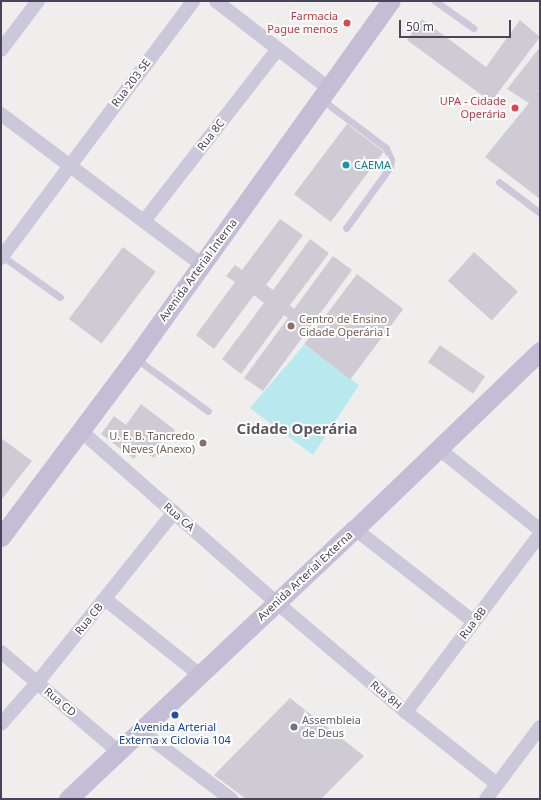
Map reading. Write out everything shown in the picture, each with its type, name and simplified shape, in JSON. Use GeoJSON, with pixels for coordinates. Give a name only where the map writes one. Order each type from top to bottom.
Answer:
{"type":"FeatureCollection","features":[{"type":"Feature","properties":{"kind":"main road","name":"Avenida Arterial Interna"},"geometry":{"type":"LineString","coordinates":[[1,537],[82,431],[391,1]]}},
{"type":"Feature","properties":{"kind":"main road","name":"Avenida Arterial Externa"},"geometry":{"type":"LineString","coordinates":[[68,799],[356,529],[540,351]]}},
{"type":"Feature","properties":{"kind":"street"},"geometry":{"type":"LineString","coordinates":[[1,50],[38,1]]}},
{"type":"Feature","properties":{"kind":"street","name":"Rua 203 SE"},"geometry":{"type":"LineString","coordinates":[[2,257],[193,1]]}},
{"type":"Feature","properties":{"kind":"street"},"geometry":{"type":"LineString","coordinates":[[216,1],[278,49],[325,93]]}},
{"type":"Feature","properties":{"kind":"street","name":"Rua 8C"},"geometry":{"type":"LineString","coordinates":[[144,221],[278,49]]}},
{"type":"Feature","properties":{"kind":"street"},"geometry":{"type":"LineString","coordinates":[[1,114],[202,265]]}},
{"type":"Feature","properties":{"kind":"street","name":"Rua CA"},"geometry":{"type":"LineString","coordinates":[[82,431],[277,603]]}},
{"type":"Feature","properties":{"kind":"street"},"geometry":{"type":"LineString","coordinates":[[438,450],[540,530]]}},
{"type":"Feature","properties":{"kind":"street","name":"Rua CB"},"geometry":{"type":"LineString","coordinates":[[1,724],[37,683],[174,512]]}},
{"type":"Feature","properties":{"kind":"street"},"geometry":{"type":"LineString","coordinates":[[356,529],[474,622]]}},
{"type":"Feature","properties":{"kind":"street","name":"Rua 8B"},"geometry":{"type":"LineString","coordinates":[[406,712],[540,534]]}},
{"type":"Feature","properties":{"kind":"street"},"geometry":{"type":"LineString","coordinates":[[105,599],[200,675]]}},
{"type":"Feature","properties":{"kind":"street","name":"Rua 8H"},"geometry":{"type":"LineString","coordinates":[[277,603],[406,712],[497,784]]}},
{"type":"Feature","properties":{"kind":"street","name":"Rua CD"},"geometry":{"type":"LineString","coordinates":[[1,652],[119,752]]}},
{"type":"Feature","properties":{"kind":"street"},"geometry":{"type":"LineString","coordinates":[[486,799],[540,727]]}},
{"type":"Feature","properties":{"kind":"street"},"geometry":{"type":"LineString","coordinates":[[141,731],[231,799]]}},
{"type":"Feature","properties":{"kind":"lane"},"geometry":{"type":"LineString","coordinates":[[436,1],[473,28]]}},
{"type":"Feature","properties":{"kind":"lane"},"geometry":{"type":"LineString","coordinates":[[325,93],[386,148],[391,160],[390,167],[346,228]]}},
{"type":"Feature","properties":{"kind":"lane"},"geometry":{"type":"LineString","coordinates":[[499,182],[540,213]]}},
{"type":"Feature","properties":{"kind":"lane"},"geometry":{"type":"LineString","coordinates":[[2,257],[60,297]]}},
{"type":"Feature","properties":{"kind":"lane"},"geometry":{"type":"LineString","coordinates":[[135,358],[208,411]]}},
{"type":"Feature","properties":{"kind":"shaded area"},"geometry":{"type":"Polygon","coordinates":[[[304,345],[359,385],[313,455],[250,408],[304,345]]]}},
{"type":"Feature","properties":{"kind":"building"},"geometry":{"type":"Polygon","coordinates":[[[422,19],[486,67],[520,20],[540,37],[491,102],[407,40],[422,19]]]}},
{"type":"Feature","properties":{"kind":"building"},"geometry":{"type":"Polygon","coordinates":[[[540,47],[540,88],[536,93],[540,89],[540,199],[485,157],[529,103],[507,89],[540,47]]]}},
{"type":"Feature","properties":{"kind":"building","name":"CAEMA"},"geometry":{"type":"Polygon","coordinates":[[[347,124],[384,152],[331,222],[294,194],[347,124]]]}},
{"type":"Feature","properties":{"kind":"building"},"geometry":{"type":"Polygon","coordinates":[[[280,219],[303,235],[266,285],[273,290],[310,239],[329,253],[290,305],[294,309],[333,256],[352,270],[263,391],[244,378],[288,318],[284,315],[241,374],[222,359],[264,303],[254,295],[214,349],[196,335],[235,282],[226,276],[235,265],[242,270],[280,219]]]}},
{"type":"Feature","properties":{"kind":"building"},"geometry":{"type":"Polygon","coordinates":[[[123,247],[156,272],[102,344],[69,319],[123,247]]]}},
{"type":"Feature","properties":{"kind":"building"},"geometry":{"type":"Polygon","coordinates":[[[474,252],[518,291],[492,320],[448,281],[474,252]]]}},
{"type":"Feature","properties":{"kind":"building"},"geometry":{"type":"Polygon","coordinates":[[[357,274],[403,309],[350,379],[304,344],[357,274]]]}},
{"type":"Feature","properties":{"kind":"building"},"geometry":{"type":"Polygon","coordinates":[[[440,345],[485,377],[473,394],[428,362],[440,345]]]}},
{"type":"Feature","properties":{"kind":"building"},"geometry":{"type":"Polygon","coordinates":[[[141,404],[175,430],[154,458],[141,449],[134,459],[101,434],[114,416],[126,425],[141,404]]]}},
{"type":"Feature","properties":{"kind":"building"},"geometry":{"type":"Polygon","coordinates":[[[1,438],[32,461],[2,499],[1,499],[1,438]]]}},
{"type":"Feature","properties":{"kind":"building","name":"Assembleia de Deus"},"geometry":{"type":"Polygon","coordinates":[[[290,698],[364,756],[321,799],[246,799],[214,775],[290,698]]]}},
{"type":"Feature","properties":{"kind":"place","name":"Farmacia Pague menos"},"geometry":{"type":"Point","coordinates":[347,23]}},
{"type":"Feature","properties":{"kind":"place","name":"UPA - Cidade Operária"},"geometry":{"type":"Point","coordinates":[515,108]}},
{"type":"Feature","properties":{"kind":"place","name":"CAEMA"},"geometry":{"type":"Point","coordinates":[346,165]}},
{"type":"Feature","properties":{"kind":"place","name":"Centro de Ensino Cidade Operária I"},"geometry":{"type":"Point","coordinates":[291,326]}},
{"type":"Feature","properties":{"kind":"place","name":"U. E. B. Tancredo Neves (Anexo)"},"geometry":{"type":"Point","coordinates":[203,443]}},
{"type":"Feature","properties":{"kind":"place","name":"Avenida Arterial Externa x Ciclovia 104"},"geometry":{"type":"Point","coordinates":[175,715]}},
{"type":"Feature","properties":{"kind":"place","name":"Assembleia de Deus"},"geometry":{"type":"Point","coordinates":[294,727]}},
{"type":"Feature","properties":{"kind":"district","name":"Cidade Operária"},"geometry":{"type":"Point","coordinates":[297,429]}}]}
